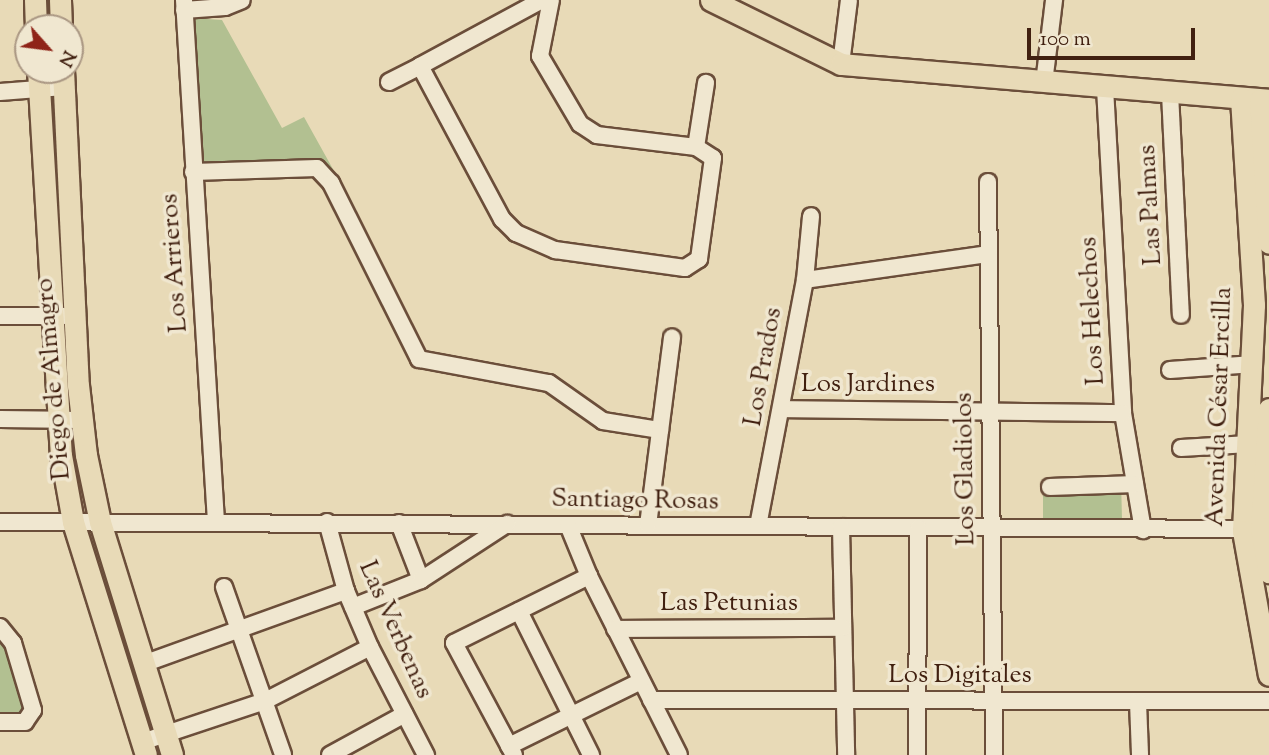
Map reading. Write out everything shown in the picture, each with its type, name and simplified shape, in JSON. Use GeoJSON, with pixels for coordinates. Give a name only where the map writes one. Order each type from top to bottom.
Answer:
{"type":"FeatureCollection","features":[{"type":"Feature","properties":{"kind":"main road"},"geometry":{"type":"LineString","coordinates":[[711,0],[841,64],[1257,99]]}},
{"type":"Feature","properties":{"kind":"main road","name":"Diego de Almagro"},"geometry":{"type":"LineString","coordinates":[[38,84],[57,420],[73,522],[144,748]]}},
{"type":"Feature","properties":{"kind":"main road","name":"Diego de Almagro"},"geometry":{"type":"LineString","coordinates":[[64,84],[81,420],[100,522],[169,745]]}},
{"type":"Feature","properties":{"kind":"main road","name":"Avenida César Ercilla"},"geometry":{"type":"LineString","coordinates":[[1257,99],[1262,324],[1254,364],[1262,432],[1258,528],[1269,675]]}},
{"type":"Feature","properties":{"kind":"main road","name":"Avenida César Ercilla"},"geometry":{"type":"LineString","coordinates":[[1258,212],[1269,243]]}},
{"type":"Feature","properties":{"kind":"main road","name":"Avenida César Ercilla"},"geometry":{"type":"LineString","coordinates":[[1258,528],[1269,572]]}},
{"type":"Feature","properties":{"kind":"street"},"geometry":{"type":"LineString","coordinates":[[184,5],[225,8],[242,0]]}},
{"type":"Feature","properties":{"kind":"street"},"geometry":{"type":"LineString","coordinates":[[389,82],[542,0]]}},
{"type":"Feature","properties":{"kind":"street"},"geometry":{"type":"LineString","coordinates":[[419,66],[502,219],[516,233],[544,248],[685,268],[699,260],[713,158],[696,147],[597,135],[580,124],[540,56],[551,0]]}},
{"type":"Feature","properties":{"kind":"street"},"geometry":{"type":"LineString","coordinates":[[841,64],[849,0]]}},
{"type":"Feature","properties":{"kind":"street"},"geometry":{"type":"LineString","coordinates":[[1044,83],[1054,0]]}},
{"type":"Feature","properties":{"kind":"street","name":"Los Arrieros"},"geometry":{"type":"LineString","coordinates":[[184,5],[216,522]]}},
{"type":"Feature","properties":{"kind":"street"},"geometry":{"type":"LineString","coordinates":[[696,147],[706,83]]}},
{"type":"Feature","properties":{"kind":"street"},"geometry":{"type":"LineString","coordinates":[[0,92],[23,84]]}},
{"type":"Feature","properties":{"kind":"street","name":"Los Helechos"},"geometry":{"type":"LineString","coordinates":[[1105,88],[1123,413],[1143,530]]}},
{"type":"Feature","properties":{"kind":"street","name":"Las Palmas"},"geometry":{"type":"LineString","coordinates":[[1170,93],[1181,315]]}},
{"type":"Feature","properties":{"kind":"street"},"geometry":{"type":"LineString","coordinates":[[193,172],[317,168],[329,179],[419,359],[549,383],[603,421],[660,430]]}},
{"type":"Feature","properties":{"kind":"street","name":"Los Gladiolos"},"geometry":{"type":"LineString","coordinates":[[988,182],[994,755]]}},
{"type":"Feature","properties":{"kind":"street","name":"Los Prados"},"geometry":{"type":"LineString","coordinates":[[758,526],[805,280],[811,216]]}},
{"type":"Feature","properties":{"kind":"street"},"geometry":{"type":"LineString","coordinates":[[805,280],[988,254]]}},
{"type":"Feature","properties":{"kind":"street"},"geometry":{"type":"LineString","coordinates":[[0,316],[75,316]]}},
{"type":"Feature","properties":{"kind":"street"},"geometry":{"type":"LineString","coordinates":[[648,525],[672,338]]}},
{"type":"Feature","properties":{"kind":"street"},"geometry":{"type":"LineString","coordinates":[[1170,370],[1254,364]]}},
{"type":"Feature","properties":{"kind":"street","name":"Los Jardines"},"geometry":{"type":"LineString","coordinates":[[782,409],[1123,413]]}},
{"type":"Feature","properties":{"kind":"street"},"geometry":{"type":"LineString","coordinates":[[0,419],[81,420]]}},
{"type":"Feature","properties":{"kind":"street"},"geometry":{"type":"LineString","coordinates":[[1181,447],[1262,432]]}},
{"type":"Feature","properties":{"kind":"street"},"geometry":{"type":"LineString","coordinates":[[1050,487],[1135,484]]}},
{"type":"Feature","properties":{"kind":"street","name":"Santiago Rosas"},"geometry":{"type":"LineString","coordinates":[[0,522],[327,522],[1143,530],[1258,528]]}},
{"type":"Feature","properties":{"kind":"street","name":"Las Verbenas"},"geometry":{"type":"LineString","coordinates":[[327,522],[353,607],[370,647],[426,755]]}},
{"type":"Feature","properties":{"kind":"street"},"geometry":{"type":"LineString","coordinates":[[399,523],[421,580]]}},
{"type":"Feature","properties":{"kind":"street"},"geometry":{"type":"LineString","coordinates":[[353,607],[421,580],[507,524]]}},
{"type":"Feature","properties":{"kind":"street"},"geometry":{"type":"LineString","coordinates":[[568,524],[589,576],[679,755]]}},
{"type":"Feature","properties":{"kind":"street"},"geometry":{"type":"LineString","coordinates":[[841,527],[846,755]]}},
{"type":"Feature","properties":{"kind":"street"},"geometry":{"type":"LineString","coordinates":[[917,755],[918,528]]}},
{"type":"Feature","properties":{"kind":"street"},"geometry":{"type":"LineString","coordinates":[[589,576],[454,643],[511,750],[571,715],[641,681]]}},
{"type":"Feature","properties":{"kind":"street"},"geometry":{"type":"LineString","coordinates":[[224,587],[283,755]]}},
{"type":"Feature","properties":{"kind":"street"},"geometry":{"type":"LineString","coordinates":[[143,664],[239,626],[346,590]]}},
{"type":"Feature","properties":{"kind":"street"},"geometry":{"type":"LineString","coordinates":[[519,611],[591,755]]}},
{"type":"Feature","properties":{"kind":"street"},"geometry":{"type":"LineString","coordinates":[[0,627],[13,643],[32,705],[31,718],[0,722]]}},
{"type":"Feature","properties":{"kind":"street","name":"Las Petunias"},"geometry":{"type":"LineString","coordinates":[[615,629],[843,628]]}},
{"type":"Feature","properties":{"kind":"street"},"geometry":{"type":"LineString","coordinates":[[144,748],[169,745],[265,701],[370,647]]}},
{"type":"Feature","properties":{"kind":"street","name":"Los Digitales"},"geometry":{"type":"LineString","coordinates":[[651,700],[1269,701]]}},
{"type":"Feature","properties":{"kind":"street"},"geometry":{"type":"LineString","coordinates":[[1138,702],[1140,755]]}},
{"type":"Feature","properties":{"kind":"street"},"geometry":{"type":"LineString","coordinates":[[330,755],[405,714]]}},
{"type":"Feature","properties":{"kind":"green space"},"geometry":{"type":"Polygon","coordinates":[[[192,18],[222,20],[282,128],[304,117],[334,171],[308,160],[199,166],[192,18]]]}},
{"type":"Feature","properties":{"kind":"green space"},"geometry":{"type":"Polygon","coordinates":[[[1121,480],[1122,519],[1043,521],[1043,481],[1121,480]]]}},
{"type":"Feature","properties":{"kind":"green space"},"geometry":{"type":"Polygon","coordinates":[[[0,635],[8,643],[26,707],[15,717],[0,716],[0,635]]]}}]}
